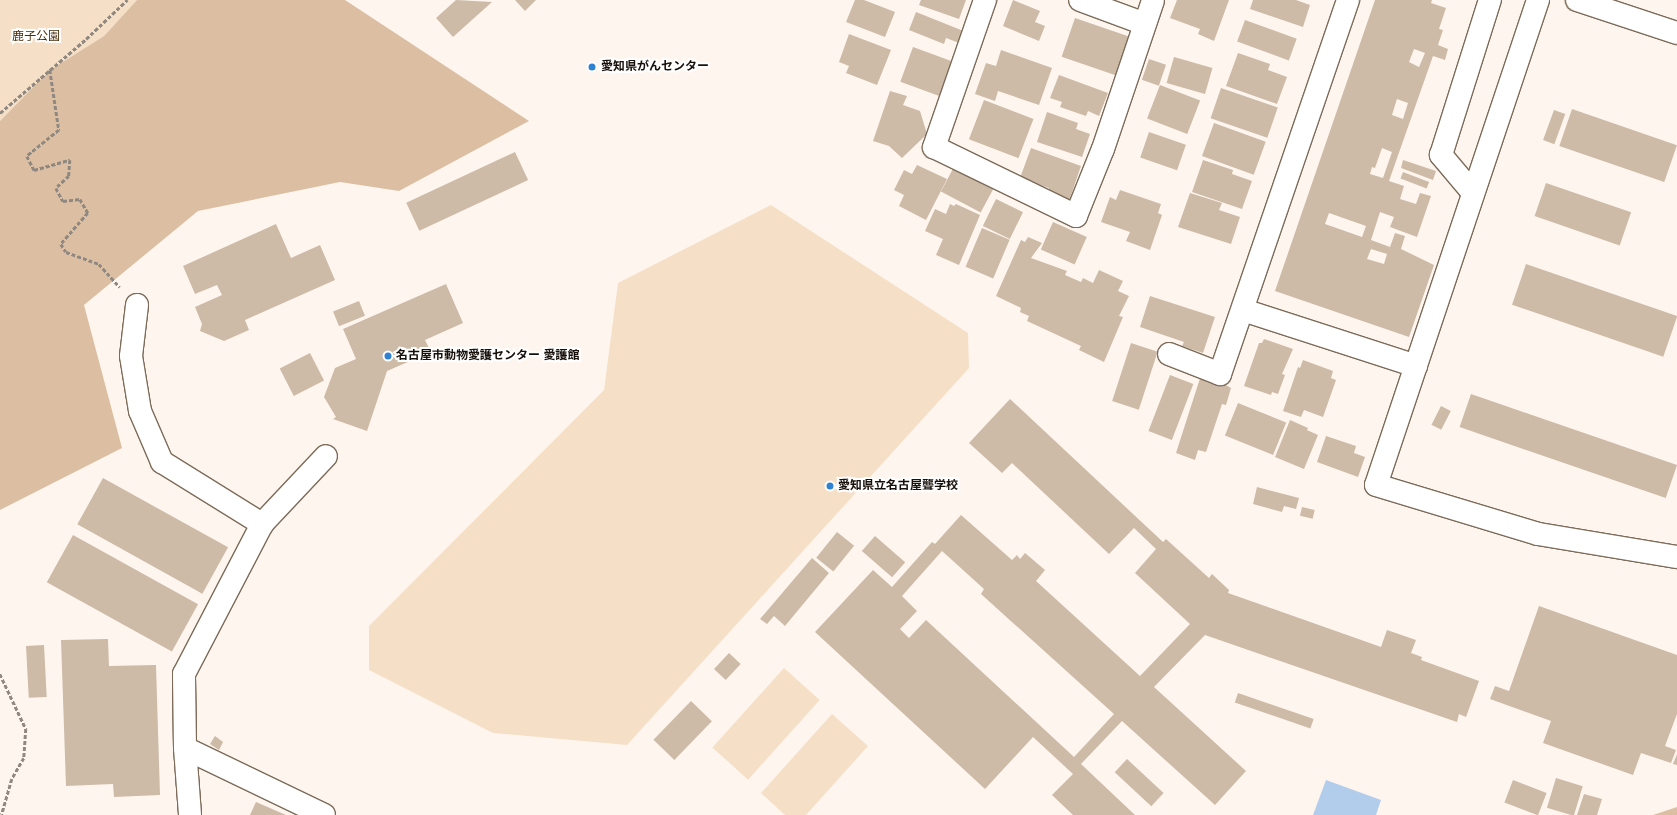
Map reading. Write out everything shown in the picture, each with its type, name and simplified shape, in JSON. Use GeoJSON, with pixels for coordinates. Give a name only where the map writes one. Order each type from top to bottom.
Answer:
{"type":"FeatureCollection","features":[{"type":"Feature","properties":{"kind":"street"},"geometry":{"type":"LineString","coordinates":[[985,0],[934,147],[1076,216],[1103,149],[1153,0]]}},
{"type":"Feature","properties":{"kind":"street"},"geometry":{"type":"LineString","coordinates":[[1080,0],[1145,24]]}},
{"type":"Feature","properties":{"kind":"street"},"geometry":{"type":"LineString","coordinates":[[1169,354],[1220,374],[1348,0]]}},
{"type":"Feature","properties":{"kind":"street"},"geometry":{"type":"LineString","coordinates":[[1473,194],[1441,155],[1490,0]]}},
{"type":"Feature","properties":{"kind":"street"},"geometry":{"type":"LineString","coordinates":[[1538,0],[1376,485],[1538,534],[1677,557]]}},
{"type":"Feature","properties":{"kind":"street"},"geometry":{"type":"LineString","coordinates":[[1577,0],[1677,34]]}},
{"type":"Feature","properties":{"kind":"street"},"geometry":{"type":"LineString","coordinates":[[137,305],[130,356],[140,412],[162,462],[262,524]]}},
{"type":"Feature","properties":{"kind":"street"},"geometry":{"type":"LineString","coordinates":[[1243,310],[1416,366]]}},
{"type":"Feature","properties":{"kind":"street"},"geometry":{"type":"LineString","coordinates":[[190,815],[184,674],[262,524],[326,456]]}},
{"type":"Feature","properties":{"kind":"street"},"geometry":{"type":"LineString","coordinates":[[186,748],[324,815]]}},
{"type":"Feature","properties":{"kind":"path"},"geometry":{"type":"LineString","coordinates":[[0,113],[127,0]]}},
{"type":"Feature","properties":{"kind":"path"},"geometry":{"type":"LineString","coordinates":[[50,70],[59,130],[27,156],[34,170],[70,160],[69,176],[56,188],[63,201],[80,199],[88,213],[61,244],[66,252],[99,264],[137,305]]}},
{"type":"Feature","properties":{"kind":"path"},"geometry":{"type":"LineString","coordinates":[[0,674],[26,729],[24,758],[12,779],[2,815]]}},
{"type":"Feature","properties":{"kind":"green space","name":"鹿子公園"},"geometry":{"type":"Polygon","coordinates":[[[0,0],[137,0],[104,36],[50,70],[0,121],[0,0]]]}},
{"type":"Feature","properties":{"kind":"green space"},"geometry":{"type":"Polygon","coordinates":[[[771,205],[968,333],[969,368],[627,745],[493,733],[369,670],[369,626],[604,390],[618,283],[771,205]]]}},
{"type":"Feature","properties":{"kind":"green space"},"geometry":{"type":"Polygon","coordinates":[[[784,668],[820,700],[748,780],[712,748],[784,668]]]}},
{"type":"Feature","properties":{"kind":"green space"},"geometry":{"type":"Polygon","coordinates":[[[832,714],[868,746],[806,815],[785,815],[761,793],[832,714]]]}},
{"type":"Feature","properties":{"kind":"shaded area"},"geometry":{"type":"Polygon","coordinates":[[[137,0],[345,0],[529,121],[399,191],[340,182],[198,211],[84,305],[122,448],[0,510],[0,121],[50,70],[104,36],[137,0]]]}},
{"type":"Feature","properties":{"kind":"shaded area"},"geometry":{"type":"Polygon","coordinates":[[[1677,807],[1677,815],[1653,815],[1677,807]]]}},
{"type":"Feature","properties":{"kind":"water"},"geometry":{"type":"Polygon","coordinates":[[[1326,780],[1381,800],[1376,815],[1313,815],[1326,780]]]}},
{"type":"Feature","properties":{"kind":"building"},"geometry":{"type":"Polygon","coordinates":[[[456,0],[492,2],[453,37],[436,18],[456,0]]]}},
{"type":"Feature","properties":{"kind":"building"},"geometry":{"type":"Polygon","coordinates":[[[515,0],[536,0],[525,11],[515,0]]]}},
{"type":"Feature","properties":{"kind":"building"},"geometry":{"type":"Polygon","coordinates":[[[855,0],[864,0],[895,12],[885,37],[846,22],[855,0]]]}},
{"type":"Feature","properties":{"kind":"building"},"geometry":{"type":"Polygon","coordinates":[[[921,0],[966,0],[959,19],[919,5],[921,0]]]}},
{"type":"Feature","properties":{"kind":"building"},"geometry":{"type":"Polygon","coordinates":[[[1013,0],[1040,11],[1035,22],[1045,26],[1039,41],[1003,26],[1013,0]]]}},
{"type":"Feature","properties":{"kind":"building"},"geometry":{"type":"Polygon","coordinates":[[[1177,0],[1229,0],[1214,41],[1198,34],[1200,29],[1170,18],[1177,0]]]}},
{"type":"Feature","properties":{"kind":"building"},"geometry":{"type":"Polygon","coordinates":[[[1253,0],[1296,0],[1310,5],[1303,27],[1250,9],[1253,0]]]}},
{"type":"Feature","properties":{"kind":"building"},"geometry":{"type":"Polygon","coordinates":[[[1375,0],[1432,0],[1431,3],[1446,8],[1439,29],[1443,30],[1438,45],[1448,49],[1445,60],[1433,56],[1389,181],[1404,186],[1400,199],[1416,204],[1420,193],[1431,196],[1417,237],[1390,227],[1394,217],[1380,212],[1371,240],[1390,247],[1395,233],[1405,236],[1401,249],[1434,265],[1409,337],[1275,291],[1375,0]],[[1414,49],[1409,62],[1419,67],[1425,53],[1414,49]],[[1397,99],[1392,115],[1403,119],[1408,103],[1397,99]],[[1382,148],[1375,168],[1372,167],[1370,174],[1383,178],[1392,152],[1382,148]],[[1329,213],[1325,224],[1362,237],[1366,226],[1329,213]],[[1371,249],[1367,259],[1384,264],[1387,254],[1371,249]]]}},
{"type":"Feature","properties":{"kind":"building"},"geometry":{"type":"Polygon","coordinates":[[[916,12],[966,32],[962,44],[946,38],[944,44],[909,30],[916,12]]]}},
{"type":"Feature","properties":{"kind":"building"},"geometry":{"type":"Polygon","coordinates":[[[1075,18],[1129,37],[1116,75],[1062,57],[1075,18]]]}},
{"type":"Feature","properties":{"kind":"building"},"geometry":{"type":"Polygon","coordinates":[[[1245,20],[1297,39],[1289,60],[1237,42],[1245,20]]]}},
{"type":"Feature","properties":{"kind":"building"},"geometry":{"type":"Polygon","coordinates":[[[849,34],[891,50],[877,85],[846,73],[849,66],[839,62],[849,34]]]}},
{"type":"Feature","properties":{"kind":"building"},"geometry":{"type":"Polygon","coordinates":[[[913,47],[955,62],[943,97],[900,82],[913,47]]]}},
{"type":"Feature","properties":{"kind":"building"},"geometry":{"type":"Polygon","coordinates":[[[1001,50],[1052,68],[1039,105],[998,91],[995,101],[975,94],[986,63],[996,66],[1001,50]]]}},
{"type":"Feature","properties":{"kind":"building"},"geometry":{"type":"Polygon","coordinates":[[[1238,53],[1270,64],[1268,70],[1287,77],[1277,104],[1226,86],[1238,53]]]}},
{"type":"Feature","properties":{"kind":"building"},"geometry":{"type":"Polygon","coordinates":[[[1174,57],[1212,68],[1205,94],[1167,83],[1174,57]]]}},
{"type":"Feature","properties":{"kind":"building"},"geometry":{"type":"Polygon","coordinates":[[[1149,59],[1166,65],[1159,86],[1142,80],[1149,59]]]}},
{"type":"Feature","properties":{"kind":"building"},"geometry":{"type":"Polygon","coordinates":[[[1059,75],[1108,93],[1099,116],[1088,111],[1086,116],[1060,107],[1062,102],[1050,98],[1059,75]]]}},
{"type":"Feature","properties":{"kind":"building"},"geometry":{"type":"Polygon","coordinates":[[[1160,85],[1200,100],[1187,134],[1147,119],[1160,85]]]}},
{"type":"Feature","properties":{"kind":"building"},"geometry":{"type":"Polygon","coordinates":[[[1221,88],[1278,108],[1267,138],[1211,118],[1221,88]]]}},
{"type":"Feature","properties":{"kind":"building"},"geometry":{"type":"Polygon","coordinates":[[[890,91],[907,96],[903,105],[920,111],[927,134],[902,158],[889,146],[873,141],[890,91]]]}},
{"type":"Feature","properties":{"kind":"building"},"geometry":{"type":"Polygon","coordinates":[[[984,100],[1033,119],[1018,158],[969,139],[984,100]]]}},
{"type":"Feature","properties":{"kind":"building"},"geometry":{"type":"Polygon","coordinates":[[[1572,109],[1677,145],[1664,182],[1559,146],[1572,109]]]}},
{"type":"Feature","properties":{"kind":"building"},"geometry":{"type":"Polygon","coordinates":[[[1554,110],[1565,114],[1554,144],[1543,140],[1554,110]]]}},
{"type":"Feature","properties":{"kind":"building"},"geometry":{"type":"Polygon","coordinates":[[[1047,112],[1078,123],[1076,129],[1090,134],[1082,157],[1037,142],[1047,112]]]}},
{"type":"Feature","properties":{"kind":"building"},"geometry":{"type":"Polygon","coordinates":[[[1214,123],[1266,142],[1254,175],[1202,156],[1214,123]]]}},
{"type":"Feature","properties":{"kind":"building"},"geometry":{"type":"Polygon","coordinates":[[[1149,132],[1186,145],[1177,170],[1140,158],[1149,132]]]}},
{"type":"Feature","properties":{"kind":"building"},"geometry":{"type":"Polygon","coordinates":[[[1031,148],[1081,166],[1069,201],[1047,194],[1049,188],[1020,178],[1031,148]]]}},
{"type":"Feature","properties":{"kind":"building"},"geometry":{"type":"Polygon","coordinates":[[[515,152],[528,180],[419,231],[406,203],[515,152]]]}},
{"type":"Feature","properties":{"kind":"building"},"geometry":{"type":"Polygon","coordinates":[[[1203,160],[1233,170],[1232,174],[1252,181],[1242,209],[1192,192],[1203,160]]]}},
{"type":"Feature","properties":{"kind":"building"},"geometry":{"type":"Polygon","coordinates":[[[1403,160],[1436,171],[1433,180],[1401,168],[1403,160]]]}},
{"type":"Feature","properties":{"kind":"building"},"geometry":{"type":"Polygon","coordinates":[[[917,165],[947,179],[926,220],[899,206],[904,195],[894,190],[904,170],[912,174],[917,165]]]}},
{"type":"Feature","properties":{"kind":"building"},"geometry":{"type":"Polygon","coordinates":[[[955,165],[995,186],[981,213],[941,191],[955,165]]]}},
{"type":"Feature","properties":{"kind":"building"},"geometry":{"type":"Polygon","coordinates":[[[1403,172],[1429,182],[1427,189],[1400,179],[1403,172]]]}},
{"type":"Feature","properties":{"kind":"building"},"geometry":{"type":"Polygon","coordinates":[[[1546,183],[1631,212],[1620,245],[1535,216],[1546,183]]]}},
{"type":"Feature","properties":{"kind":"building"},"geometry":{"type":"Polygon","coordinates":[[[1120,190],[1161,204],[1158,213],[1162,215],[1150,250],[1126,241],[1130,232],[1101,222],[1110,197],[1116,200],[1120,190]]]}},
{"type":"Feature","properties":{"kind":"building"},"geometry":{"type":"Polygon","coordinates":[[[1190,193],[1222,203],[1219,210],[1240,217],[1231,244],[1178,227],[1190,193]]]}},
{"type":"Feature","properties":{"kind":"building"},"geometry":{"type":"Polygon","coordinates":[[[996,199],[1023,212],[1010,239],[983,226],[996,199]]]}},
{"type":"Feature","properties":{"kind":"building"},"geometry":{"type":"Polygon","coordinates":[[[950,204],[954,206],[956,204],[980,215],[959,265],[936,255],[943,239],[925,231],[935,209],[946,214],[950,204]]]}},
{"type":"Feature","properties":{"kind":"building"},"geometry":{"type":"Polygon","coordinates":[[[1053,222],[1087,237],[1075,264],[1041,249],[1053,222]]]}},
{"type":"Feature","properties":{"kind":"building"},"geometry":{"type":"Polygon","coordinates":[[[276,224],[291,258],[320,245],[335,280],[245,320],[249,330],[224,341],[200,331],[202,324],[195,307],[222,295],[217,285],[195,294],[183,266],[276,224]]]}},
{"type":"Feature","properties":{"kind":"building"},"geometry":{"type":"Polygon","coordinates":[[[982,228],[1010,240],[993,278],[966,267],[982,228]]]}},
{"type":"Feature","properties":{"kind":"building"},"geometry":{"type":"Polygon","coordinates":[[[1028,237],[1042,243],[1031,258],[1067,271],[1065,275],[1081,282],[1083,278],[1093,283],[1099,270],[1123,281],[1118,291],[1129,296],[1119,316],[1123,317],[1104,362],[1079,350],[1081,346],[1027,321],[1029,316],[1020,312],[1021,308],[996,296],[1021,240],[1025,242],[1028,237]]]}},
{"type":"Feature","properties":{"kind":"building"},"geometry":{"type":"Polygon","coordinates":[[[1526,264],[1677,316],[1663,357],[1512,305],[1526,264]]]}},
{"type":"Feature","properties":{"kind":"building","name":"名古屋市動物愛護センター 愛護館"},"geometry":{"type":"Polygon","coordinates":[[[446,284],[463,323],[425,340],[431,352],[387,371],[367,431],[333,419],[336,417],[324,397],[335,368],[356,359],[343,329],[446,284]]]}},
{"type":"Feature","properties":{"kind":"building"},"geometry":{"type":"Polygon","coordinates":[[[1150,296],[1215,317],[1203,353],[1182,346],[1184,342],[1140,327],[1150,296]]]}},
{"type":"Feature","properties":{"kind":"building"},"geometry":{"type":"Polygon","coordinates":[[[359,301],[365,316],[339,326],[333,311],[359,301]]]}},
{"type":"Feature","properties":{"kind":"building"},"geometry":{"type":"Polygon","coordinates":[[[1264,339],[1293,349],[1282,374],[1285,375],[1278,394],[1272,392],[1271,395],[1244,386],[1259,343],[1262,343],[1264,339]]]}},
{"type":"Feature","properties":{"kind":"building"},"geometry":{"type":"Polygon","coordinates":[[[1131,343],[1158,352],[1139,410],[1112,401],[1131,343]]]}},
{"type":"Feature","properties":{"kind":"building"},"geometry":{"type":"Polygon","coordinates":[[[310,353],[324,381],[294,396],[280,368],[310,353]]]}},
{"type":"Feature","properties":{"kind":"building"},"geometry":{"type":"Polygon","coordinates":[[[1303,360],[1333,371],[1331,378],[1336,380],[1323,417],[1304,410],[1301,417],[1283,411],[1298,367],[1300,368],[1303,360]]]}},
{"type":"Feature","properties":{"kind":"building"},"geometry":{"type":"Polygon","coordinates":[[[1202,372],[1231,388],[1226,405],[1222,404],[1206,452],[1198,450],[1195,460],[1176,453],[1202,372]]]}},
{"type":"Feature","properties":{"kind":"building"},"geometry":{"type":"Polygon","coordinates":[[[1170,375],[1193,384],[1172,440],[1148,431],[1170,375]]]}},
{"type":"Feature","properties":{"kind":"building"},"geometry":{"type":"Polygon","coordinates":[[[1471,394],[1677,465],[1666,498],[1460,427],[1471,394]]]}},
{"type":"Feature","properties":{"kind":"building"},"geometry":{"type":"Polygon","coordinates":[[[1010,399],[1163,542],[1166,539],[1209,578],[1212,574],[1229,590],[1228,593],[1381,647],[1387,630],[1416,640],[1411,653],[1422,657],[1421,660],[1479,681],[1466,717],[1459,714],[1457,722],[1205,635],[1154,687],[1246,771],[1215,805],[1122,721],[1081,764],[1135,815],[1073,815],[1052,795],[1073,774],[1033,737],[985,789],[815,632],[873,570],[892,587],[932,542],[935,544],[961,515],[1012,560],[1017,555],[1020,559],[1025,553],[1045,570],[1036,581],[1140,676],[1190,624],[1135,573],[1156,549],[1134,528],[1109,554],[1012,463],[1002,473],[969,443],[1010,399]],[[942,551],[902,596],[917,611],[900,629],[909,638],[926,620],[1074,757],[1114,714],[981,594],[984,589],[942,551]]]}},
{"type":"Feature","properties":{"kind":"building"},"geometry":{"type":"Polygon","coordinates":[[[1238,403],[1286,422],[1273,455],[1225,435],[1238,403]]]}},
{"type":"Feature","properties":{"kind":"building"},"geometry":{"type":"Polygon","coordinates":[[[1441,406],[1451,411],[1441,430],[1431,425],[1441,406]]]}},
{"type":"Feature","properties":{"kind":"building"},"geometry":{"type":"Polygon","coordinates":[[[1290,420],[1308,428],[1307,430],[1318,435],[1304,469],[1275,457],[1290,420]]]}},
{"type":"Feature","properties":{"kind":"building"},"geometry":{"type":"Polygon","coordinates":[[[1326,436],[1356,446],[1354,453],[1365,457],[1358,477],[1317,462],[1326,436]]]}},
{"type":"Feature","properties":{"kind":"building"},"geometry":{"type":"Polygon","coordinates":[[[103,478],[228,547],[202,594],[77,524],[103,478]]]}},
{"type":"Feature","properties":{"kind":"building"},"geometry":{"type":"Polygon","coordinates":[[[1257,487],[1299,498],[1296,509],[1284,506],[1282,512],[1253,504],[1257,487]]]}},
{"type":"Feature","properties":{"kind":"building"},"geometry":{"type":"Polygon","coordinates":[[[1302,507],[1315,510],[1313,519],[1300,516],[1302,507]]]}},
{"type":"Feature","properties":{"kind":"building"},"geometry":{"type":"Polygon","coordinates":[[[837,532],[854,546],[833,571],[816,558],[837,532]]]}},
{"type":"Feature","properties":{"kind":"building"},"geometry":{"type":"Polygon","coordinates":[[[73,535],[198,604],[172,652],[47,582],[73,535]]]}},
{"type":"Feature","properties":{"kind":"building"},"geometry":{"type":"Polygon","coordinates":[[[875,536],[905,562],[892,577],[862,551],[875,536]]]}},
{"type":"Feature","properties":{"kind":"building"},"geometry":{"type":"Polygon","coordinates":[[[812,558],[829,573],[785,626],[774,616],[767,624],[760,619],[812,558]]]}},
{"type":"Feature","properties":{"kind":"building"},"geometry":{"type":"Polygon","coordinates":[[[1539,606],[1677,655],[1677,714],[1665,746],[1676,750],[1671,763],[1641,753],[1633,775],[1543,743],[1551,721],[1490,699],[1495,686],[1509,691],[1539,606]]]}},
{"type":"Feature","properties":{"kind":"building"},"geometry":{"type":"Polygon","coordinates":[[[108,639],[109,666],[156,665],[160,795],[114,797],[113,784],[66,786],[61,640],[108,639]]]}},
{"type":"Feature","properties":{"kind":"building"},"geometry":{"type":"Polygon","coordinates":[[[44,645],[47,697],[29,698],[26,646],[44,645]]]}},
{"type":"Feature","properties":{"kind":"building"},"geometry":{"type":"Polygon","coordinates":[[[729,653],[741,664],[726,680],[714,669],[729,653]]]}},
{"type":"Feature","properties":{"kind":"building"},"geometry":{"type":"Polygon","coordinates":[[[1238,693],[1314,719],[1310,729],[1235,702],[1238,693]]]}},
{"type":"Feature","properties":{"kind":"building"},"geometry":{"type":"Polygon","coordinates":[[[691,701],[712,721],[674,760],[653,740],[691,701]]]}},
{"type":"Feature","properties":{"kind":"building"},"geometry":{"type":"Polygon","coordinates":[[[215,736],[223,742],[219,750],[210,744],[215,736]]]}},
{"type":"Feature","properties":{"kind":"building"},"geometry":{"type":"Polygon","coordinates":[[[1677,754],[1677,765],[1673,764],[1677,754]]]}},
{"type":"Feature","properties":{"kind":"building"},"geometry":{"type":"Polygon","coordinates":[[[1127,759],[1164,793],[1151,806],[1115,772],[1127,759]]]}},
{"type":"Feature","properties":{"kind":"building"},"geometry":{"type":"Polygon","coordinates":[[[1556,778],[1583,786],[1574,815],[1547,808],[1556,778]]]}},
{"type":"Feature","properties":{"kind":"building"},"geometry":{"type":"Polygon","coordinates":[[[1513,780],[1547,793],[1538,815],[1504,802],[1513,780]]]}},
{"type":"Feature","properties":{"kind":"building"},"geometry":{"type":"Polygon","coordinates":[[[1584,794],[1602,799],[1597,815],[1577,815],[1584,794]]]}},
{"type":"Feature","properties":{"kind":"building"},"geometry":{"type":"Polygon","coordinates":[[[256,802],[286,815],[250,815],[256,802]]]}},
{"type":"Feature","properties":{"kind":"place","name":"愛知県がんセンター"},"geometry":{"type":"Point","coordinates":[592,67]}},
{"type":"Feature","properties":{"kind":"place","name":"名古屋市動物愛護センター 愛護館"},"geometry":{"type":"Point","coordinates":[388,356]}},
{"type":"Feature","properties":{"kind":"place","name":"愛知県立名古屋聾学校"},"geometry":{"type":"Point","coordinates":[830,486]}}]}
